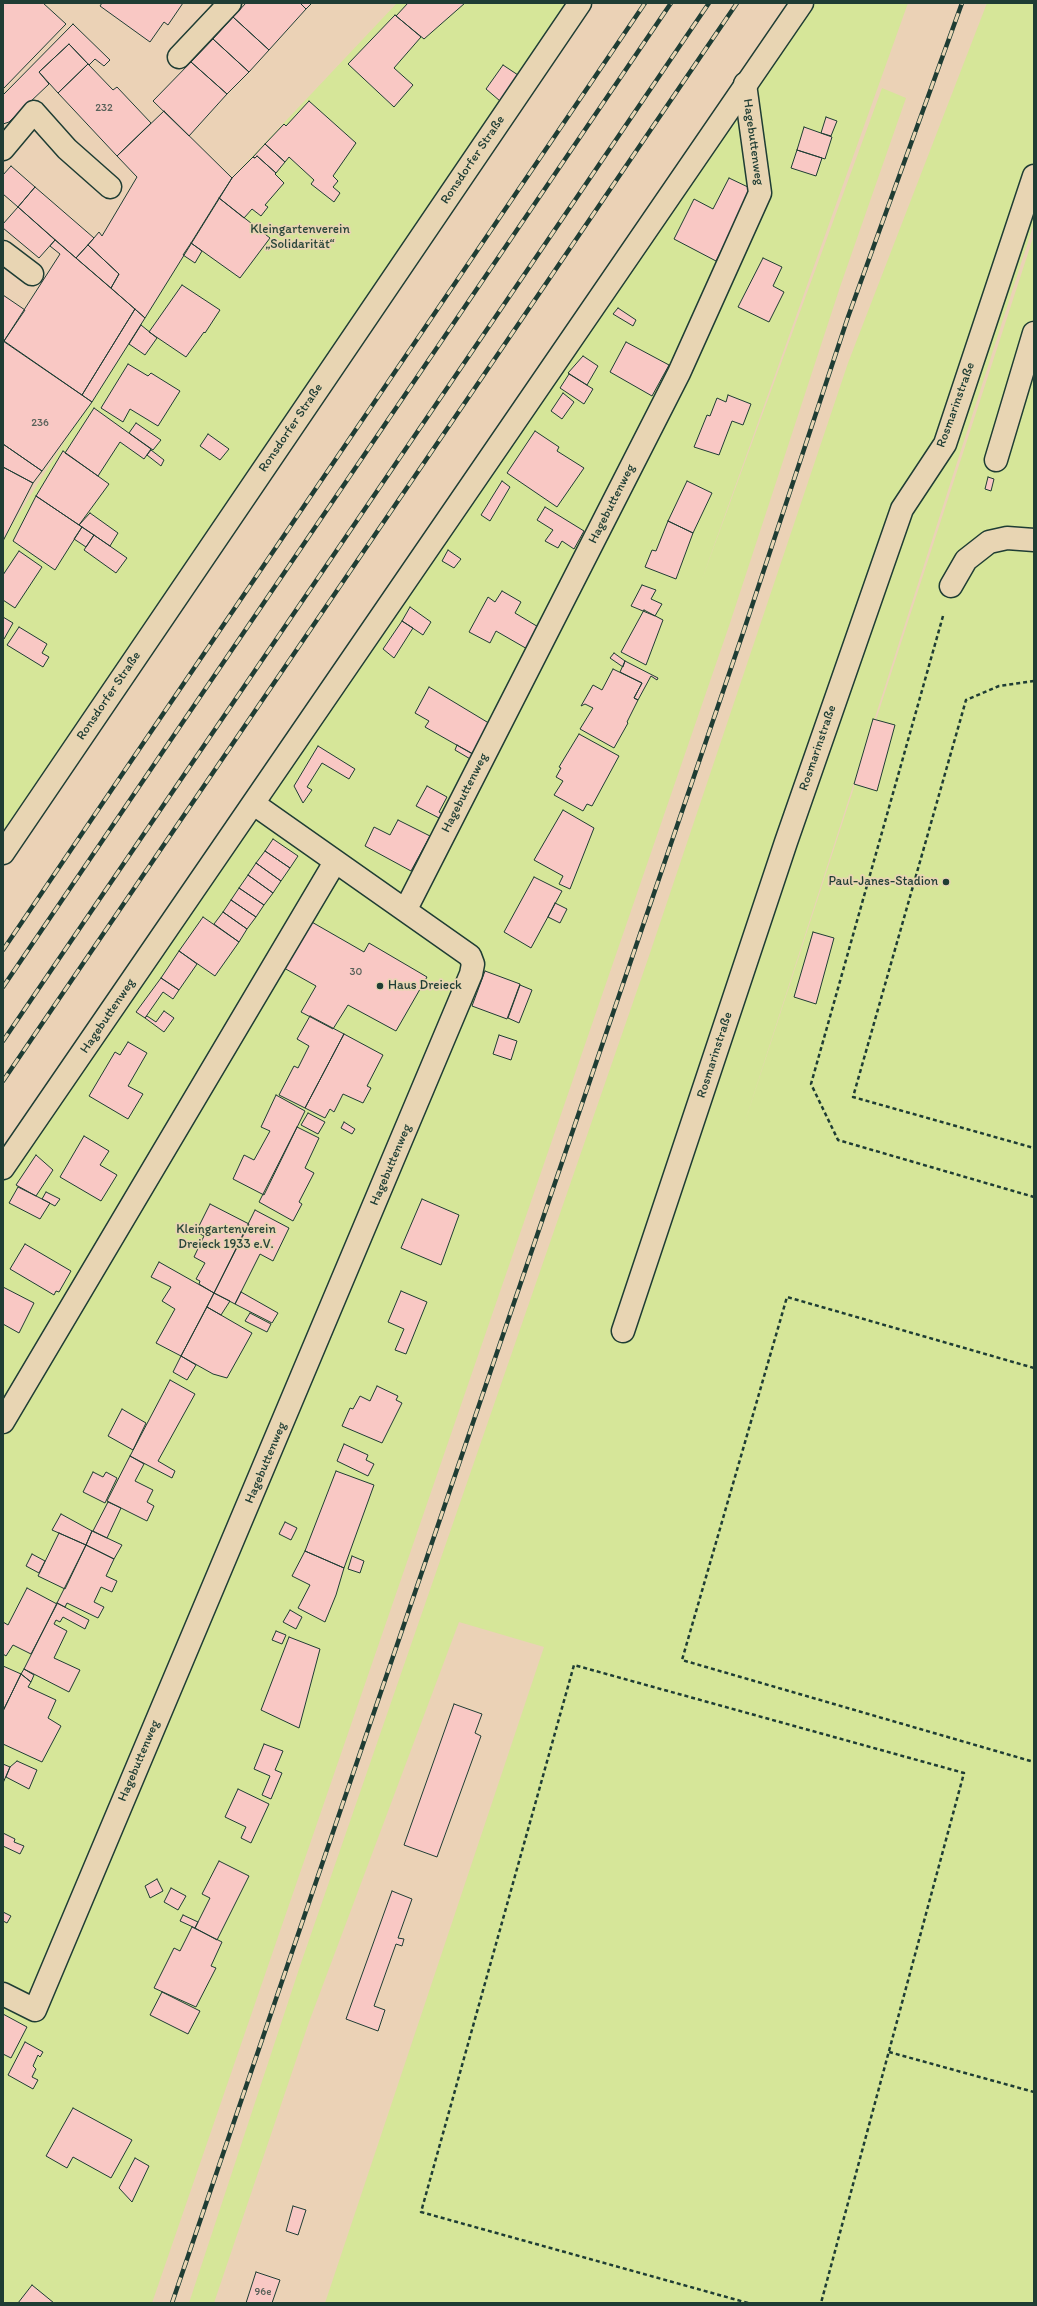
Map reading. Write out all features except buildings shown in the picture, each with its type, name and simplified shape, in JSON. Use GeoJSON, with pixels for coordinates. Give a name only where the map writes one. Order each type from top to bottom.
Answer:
{"type":"FeatureCollection","features":[{"type":"Feature","properties":{"kind":"street"},"geometry":{"type":"LineString","coordinates":[[179,57],[230,3]]}},
{"type":"Feature","properties":{"kind":"street","name":"Ronsdorfer Straße"},"geometry":{"type":"LineString","coordinates":[[3,853],[580,3]]}},
{"type":"Feature","properties":{"kind":"street","name":"Hagebuttenweg"},"geometry":{"type":"LineString","coordinates":[[3,1168],[802,3]]}},
{"type":"Feature","properties":{"kind":"street","name":"Hagebuttenweg"},"geometry":{"type":"LineString","coordinates":[[406,909],[679,373],[760,193],[745,84]]}},
{"type":"Feature","properties":{"kind":"street"},"geometry":{"type":"LineString","coordinates":[[3,149],[34,112],[67,149],[110,187]]}},
{"type":"Feature","properties":{"kind":"street","name":"Rosmarinstraße"},"geometry":{"type":"LineString","coordinates":[[623,1330],[786,842],[902,509],[945,444],[1034,176]]}},
{"type":"Feature","properties":{"kind":"street"},"geometry":{"type":"LineString","coordinates":[[3,252],[32,274]]}},
{"type":"Feature","properties":{"kind":"street"},"geometry":{"type":"LineString","coordinates":[[996,460],[1034,333]]}},
{"type":"Feature","properties":{"kind":"street"},"geometry":{"type":"LineString","coordinates":[[951,586],[966,560],[989,542],[1007,538],[1034,540]]}},
{"type":"Feature","properties":{"kind":"street","name":"Hagebuttenweg"},"geometry":{"type":"LineString","coordinates":[[3,1994],[35,2010],[471,974],[473,964],[470,956],[406,909],[335,862],[254,804]]}},
{"type":"Feature","properties":{"kind":"street"},"geometry":{"type":"LineString","coordinates":[[3,1422],[335,862]]}},
{"type":"Feature","properties":{"kind":"path"},"geometry":{"type":"LineString","coordinates":[[951,586],[811,1084],[838,1140],[1034,1197]]}},
{"type":"Feature","properties":{"kind":"path"},"geometry":{"type":"LineString","coordinates":[[1034,681],[999,686],[966,700],[853,1097],[1034,1148]]}},
{"type":"Feature","properties":{"kind":"path"},"geometry":{"type":"LineString","coordinates":[[1034,1368],[787,1297],[682,1660],[1034,1762]]}},
{"type":"Feature","properties":{"kind":"path"},"geometry":{"type":"LineString","coordinates":[[748,2303],[421,2212],[574,1665],[964,1773],[820,2303]]}},
{"type":"Feature","properties":{"kind":"path"},"geometry":{"type":"LineString","coordinates":[[889,2052],[1034,2092]]}},
{"type":"Feature","properties":{"kind":"green space","name":"Kleingartenverein „Solidarität“"},"geometry":{"type":"Polygon","coordinates":[[[397,3],[569,3],[3,862],[3,539],[230,180],[397,3]]]}},
{"type":"Feature","properties":{"kind":"green space","name":"Kleingartenverein Dreieck 1933 e.V."},"geometry":{"type":"Polygon","coordinates":[[[803,3],[908,3],[701,582],[882,88],[906,98],[840,287],[729,626],[152,2303],[3,2303],[3,1168],[803,3]]]}},
{"type":"Feature","properties":{"kind":"green space"},"geometry":{"type":"Polygon","coordinates":[[[987,3],[1034,3],[1034,223],[742,1131],[1034,235],[1034,2303],[325,2303],[544,1647],[459,1622],[309,2022],[214,2303],[189,2303],[300,1966],[650,953],[848,363],[987,3]]]}},
{"type":"Feature","properties":{"kind":"railway"},"geometry":{"type":"LineString","coordinates":[[3,950],[645,3]]}},
{"type":"Feature","properties":{"kind":"railway"},"geometry":{"type":"LineString","coordinates":[[3,987],[671,3]]}},
{"type":"Feature","properties":{"kind":"railway"},"geometry":{"type":"LineString","coordinates":[[3,1041],[709,3]]}},
{"type":"Feature","properties":{"kind":"railway"},"geometry":{"type":"LineString","coordinates":[[3,1081],[737,3]]}},
{"type":"Feature","properties":{"kind":"railway"},"geometry":{"type":"LineString","coordinates":[[172,2303],[743,633],[848,317],[962,3]]}},
{"type":"Feature","properties":{"kind":"place","name":"Paul-Janes-Stadion"},"geometry":{"type":"Point","coordinates":[946,882]}},
{"type":"Feature","properties":{"kind":"place","name":"Haus Dreieck"},"geometry":{"type":"Point","coordinates":[380,986]}}]}
